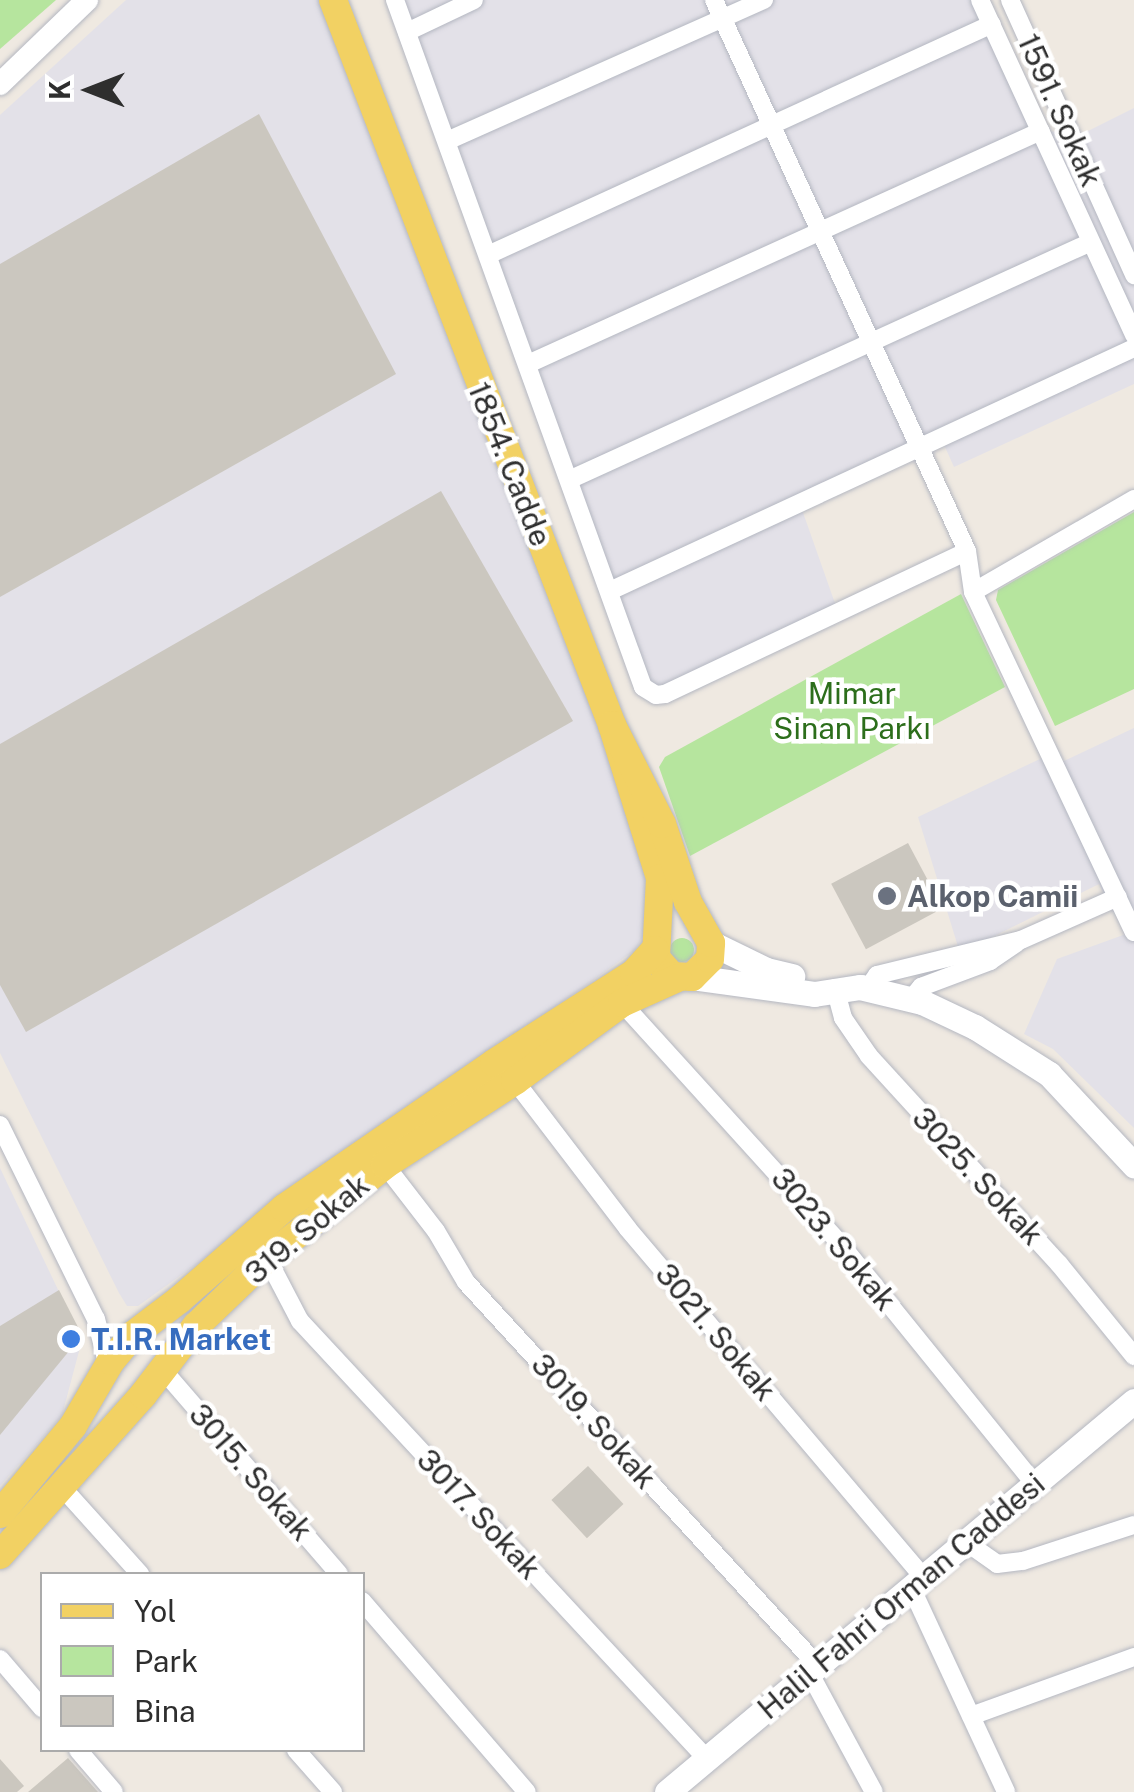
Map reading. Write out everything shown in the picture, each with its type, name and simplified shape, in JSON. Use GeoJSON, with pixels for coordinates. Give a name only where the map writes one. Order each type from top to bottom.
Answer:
{"type":"FeatureCollection","features":[{"type":"Feature","properties":{"kind":"main road","name":"1854. Cadde"},"geometry":{"type":"LineString","coordinates":[[333,0],[612,725],[658,865],[662,899],[657,942]]}},
{"type":"Feature","properties":{"kind":"main road"},"geometry":{"type":"LineString","coordinates":[[612,725],[662,824],[706,935],[706,967],[685,977]]}},
{"type":"Feature","properties":{"kind":"main road"},"geometry":{"type":"LineString","coordinates":[[835,988],[814,994],[685,977],[660,966],[657,942],[684,921],[766,970],[835,988],[868,988],[911,999],[975,1027],[1033,1062],[1064,1088],[1134,1166]]}},
{"type":"Feature","properties":{"kind":"main road","name":"319. Sokak"},"geometry":{"type":"LineString","coordinates":[[0,1514],[73,1426],[132,1334],[180,1300],[284,1208],[494,1062],[634,974],[657,942]]}},
{"type":"Feature","properties":{"kind":"main road","name":"319. Sokak"},"geometry":{"type":"LineString","coordinates":[[0,1556],[143,1395],[196,1326],[267,1258],[385,1165],[514,1081],[622,1004],[685,977]]}},
{"type":"Feature","properties":{"kind":"main road"},"geometry":{"type":"LineString","coordinates":[[132,1334],[152,1346],[162,1369]]}},
{"type":"Feature","properties":{"kind":"main road"},"geometry":{"type":"LineString","coordinates":[[108,1366],[122,1391],[143,1395]]}},
{"type":"Feature","properties":{"kind":"main road","name":"Halil Fahri Orman Caddesi"},"geometry":{"type":"LineString","coordinates":[[667,1792],[1134,1401]]}},
{"type":"Feature","properties":{"kind":"street"},"geometry":{"type":"LineString","coordinates":[[0,84],[87,0]]}},
{"type":"Feature","properties":{"kind":"street"},"geometry":{"type":"LineString","coordinates":[[395,0],[612,590],[640,681],[649,692],[665,694],[967,551]]}},
{"type":"Feature","properties":{"kind":"street"},"geometry":{"type":"LineString","coordinates":[[406,32],[474,0]]}},
{"type":"Feature","properties":{"kind":"street"},"geometry":{"type":"LineString","coordinates":[[714,0],[967,551],[973,592],[1134,932]]}},
{"type":"Feature","properties":{"kind":"street"},"geometry":{"type":"LineString","coordinates":[[446,141],[764,0]]}},
{"type":"Feature","properties":{"kind":"street"},"geometry":{"type":"LineString","coordinates":[[980,0],[1134,335]]}},
{"type":"Feature","properties":{"kind":"street","name":"1591. Sokak"},"geometry":{"type":"LineString","coordinates":[[1010,0],[1134,275]]}},
{"type":"Feature","properties":{"kind":"street"},"geometry":{"type":"LineString","coordinates":[[488,255],[992,24]]}},
{"type":"Feature","properties":{"kind":"street"},"geometry":{"type":"LineString","coordinates":[[528,364],[1040,131]]}},
{"type":"Feature","properties":{"kind":"street"},"geometry":{"type":"LineString","coordinates":[[571,479],[1091,242]]}},
{"type":"Feature","properties":{"kind":"street"},"geometry":{"type":"LineString","coordinates":[[612,590],[1134,348]]}},
{"type":"Feature","properties":{"kind":"street"},"geometry":{"type":"LineString","coordinates":[[973,592],[1134,499]]}},
{"type":"Feature","properties":{"kind":"street"},"geometry":{"type":"LineString","coordinates":[[868,988],[877,976],[948,968],[1006,953],[1022,940],[1118,898]]}},
{"type":"Feature","properties":{"kind":"street"},"geometry":{"type":"LineString","coordinates":[[911,999],[948,968]]}},
{"type":"Feature","properties":{"kind":"street","name":"3025. Sokak"},"geometry":{"type":"LineString","coordinates":[[835,988],[843,1018],[869,1056],[1058,1264],[1134,1356]]}},
{"type":"Feature","properties":{"kind":"street","name":"3023. Sokak"},"geometry":{"type":"LineString","coordinates":[[622,1004],[842,1246],[1035,1484]]}},
{"type":"Feature","properties":{"kind":"street","name":"3021. Sokak"},"geometry":{"type":"LineString","coordinates":[[514,1081],[628,1229],[917,1583],[1006,1792]]}},
{"type":"Feature","properties":{"kind":"street"},"geometry":{"type":"LineString","coordinates":[[0,1125],[96,1319],[108,1366]]}},
{"type":"Feature","properties":{"kind":"street","name":"3019. Sokak"},"geometry":{"type":"LineString","coordinates":[[385,1165],[436,1231],[466,1282],[814,1669],[874,1792]]}},
{"type":"Feature","properties":{"kind":"street","name":"3017. Sokak"},"geometry":{"type":"LineString","coordinates":[[267,1258],[300,1321],[707,1759]]}},
{"type":"Feature","properties":{"kind":"street"},"geometry":{"type":"LineString","coordinates":[[96,1319],[132,1334]]}},
{"type":"Feature","properties":{"kind":"street","name":"3015. Sokak"},"geometry":{"type":"LineString","coordinates":[[162,1369],[338,1572]]}},
{"type":"Feature","properties":{"kind":"street"},"geometry":{"type":"LineString","coordinates":[[60,1485],[138,1572]]}},
{"type":"Feature","properties":{"kind":"street"},"geometry":{"type":"LineString","coordinates":[[966,1542],[997,1564],[1010,1563],[1134,1525]]}},
{"type":"Feature","properties":{"kind":"street"},"geometry":{"type":"LineString","coordinates":[[365,1604],[527,1792]]}},
{"type":"Feature","properties":{"kind":"street"},"geometry":{"type":"LineString","coordinates":[[971,1716],[1134,1657]]}},
{"type":"Feature","properties":{"kind":"street"},"geometry":{"type":"LineString","coordinates":[[0,1659],[40,1706]]}},
{"type":"Feature","properties":{"kind":"street"},"geometry":{"type":"LineString","coordinates":[[80,1752],[114,1792]]}},
{"type":"Feature","properties":{"kind":"street"},"geometry":{"type":"LineString","coordinates":[[298,1752],[333,1792]]}},
{"type":"Feature","properties":{"kind":"shaded area"},"geometry":{"type":"Polygon","coordinates":[[[126,0],[326,0],[639,826],[651,874],[647,929],[635,950],[138,1306],[127,1306],[119,1293],[0,1053],[0,115],[126,0]]]}},
{"type":"Feature","properties":{"kind":"shaded area"},"geometry":{"type":"Polygon","coordinates":[[[395,0],[980,0],[1041,131],[1084,133],[1134,108],[1134,384],[954,467],[941,438],[800,504],[837,609],[649,692],[395,0]]]}},
{"type":"Feature","properties":{"kind":"shaded area"},"geometry":{"type":"Polygon","coordinates":[[[1134,728],[1134,1128],[1053,1049],[1024,1034],[1057,959],[1126,934],[1099,884],[960,953],[918,817],[1042,758],[1047,769],[1134,728]]]}},
{"type":"Feature","properties":{"kind":"shaded area"},"geometry":{"type":"Polygon","coordinates":[[[0,1168],[82,1340],[62,1415],[0,1486],[0,1168]]]}},
{"type":"Feature","properties":{"kind":"green space"},"geometry":{"type":"Polygon","coordinates":[[[0,0],[56,0],[0,49],[0,0]]]}},
{"type":"Feature","properties":{"kind":"green space"},"geometry":{"type":"Polygon","coordinates":[[[1134,512],[1134,689],[1055,726],[996,600],[998,590],[1134,512]]]}},
{"type":"Feature","properties":{"kind":"green space","name":"Mimar Sinan Parkı"},"geometry":{"type":"Polygon","coordinates":[[[961,594],[1005,687],[690,856],[659,767],[665,757],[961,594]]]}},
{"type":"Feature","properties":{"kind":"green space"},"geometry":{"type":"Polygon","coordinates":[[[682,938],[694,950],[682,962],[670,950],[682,938]]]}},
{"type":"Feature","properties":{"kind":"building"},"geometry":{"type":"Polygon","coordinates":[[[259,114],[396,374],[0,597],[0,264],[259,114]]]}},
{"type":"Feature","properties":{"kind":"building"},"geometry":{"type":"Polygon","coordinates":[[[441,491],[573,721],[26,1032],[0,985],[0,744],[441,491]]]}},
{"type":"Feature","properties":{"kind":"building","name":"Alkop Camii"},"geometry":{"type":"Polygon","coordinates":[[[908,843],[943,908],[866,949],[831,884],[908,843]]]}},
{"type":"Feature","properties":{"kind":"building"},"geometry":{"type":"Polygon","coordinates":[[[59,1290],[80,1331],[79,1339],[0,1435],[0,1326],[59,1290]]]}},
{"type":"Feature","properties":{"kind":"building"},"geometry":{"type":"Polygon","coordinates":[[[588,1466],[623,1504],[587,1538],[551,1500],[588,1466]]]}},
{"type":"Feature","properties":{"kind":"building"},"geometry":{"type":"Polygon","coordinates":[[[68,1758],[98,1792],[28,1792],[68,1758]]]}},
{"type":"Feature","properties":{"kind":"building"},"geometry":{"type":"Polygon","coordinates":[[[0,1759],[24,1786],[17,1792],[0,1792],[0,1759]]]}},
{"type":"Feature","properties":{"kind":"place","name":"Alkop Camii"},"geometry":{"type":"Point","coordinates":[887,896]}},
{"type":"Feature","properties":{"kind":"place","name":"T.I.R. Market"},"geometry":{"type":"Point","coordinates":[71,1339]}}]}
